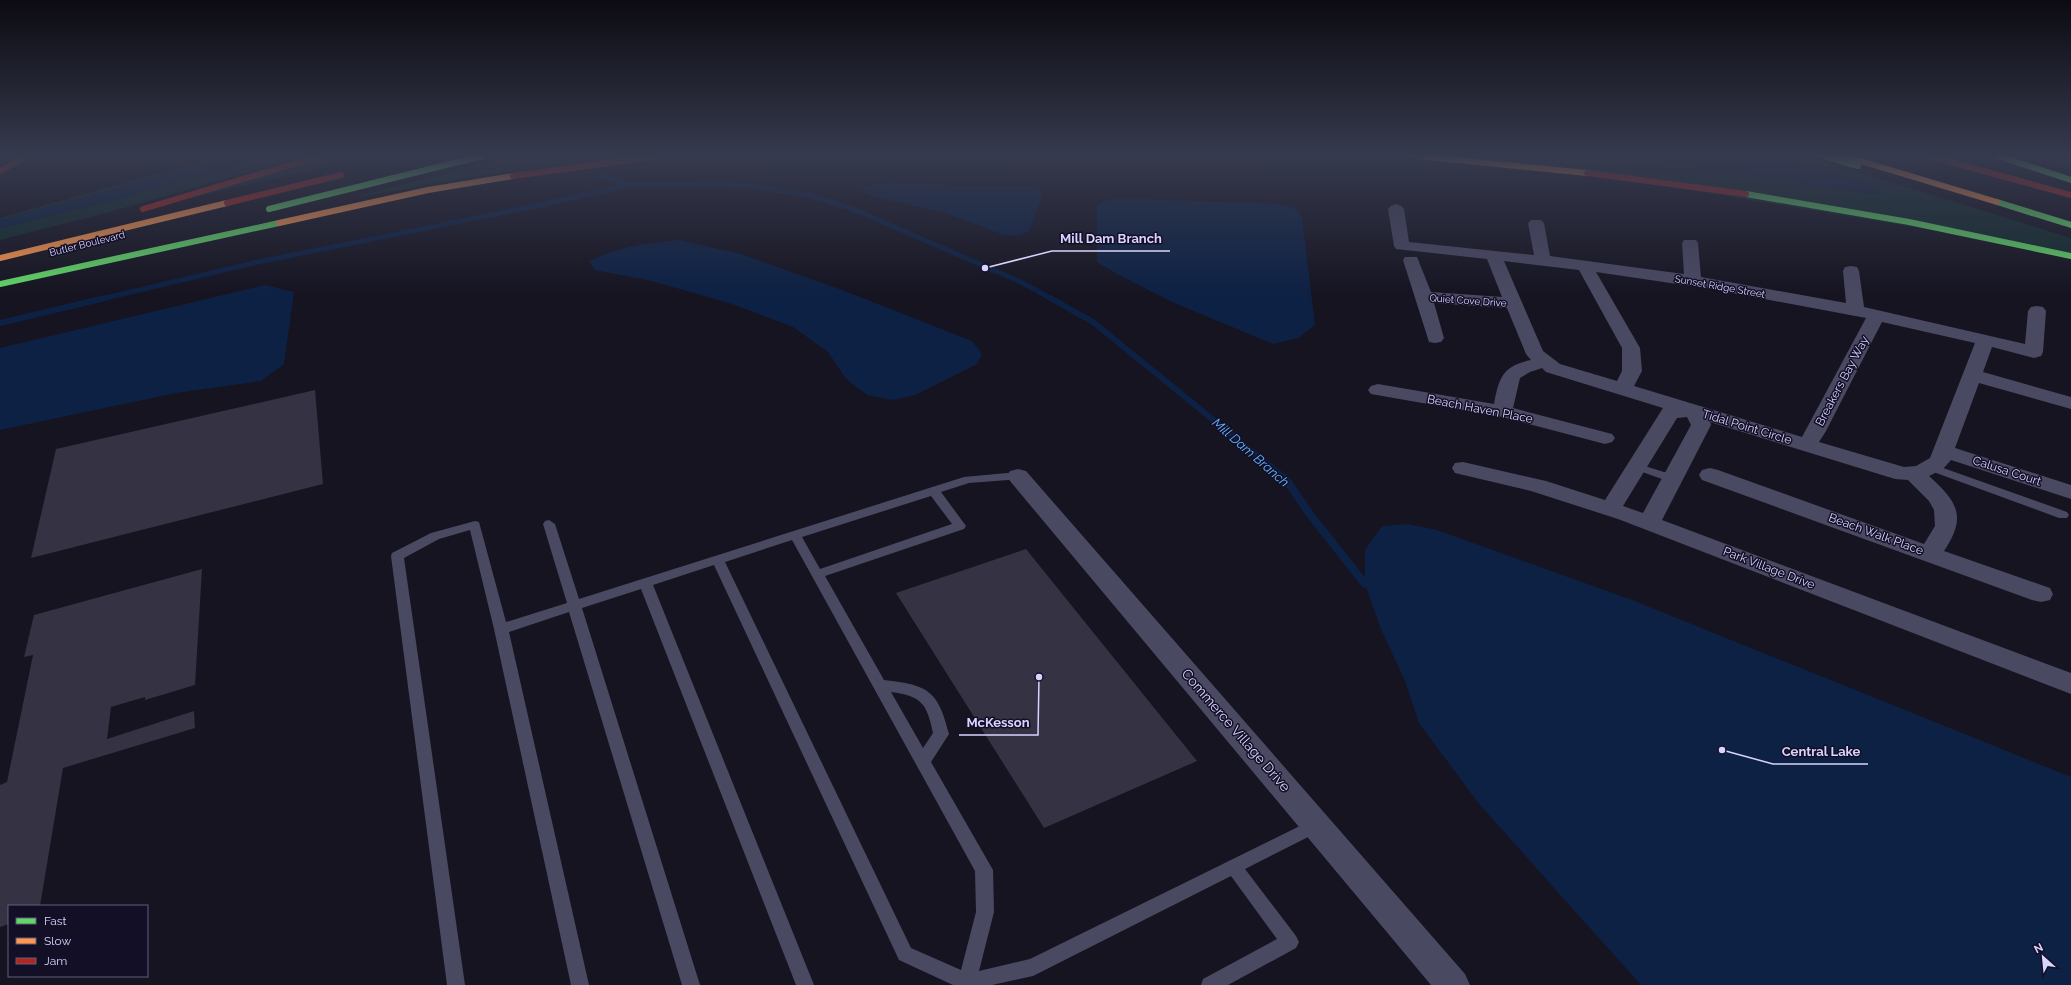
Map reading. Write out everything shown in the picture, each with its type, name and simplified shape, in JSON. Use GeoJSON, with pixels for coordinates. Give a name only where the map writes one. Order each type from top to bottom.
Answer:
{"type":"FeatureCollection","features":[{"type":"Feature","properties":{"kind":"main road"},"geometry":{"type":"LineString","coordinates":[[130,212],[164,202]]}},
{"type":"Feature","properties":{"kind":"main road","name":"Butler Boulevard"},"geometry":{"type":"LineString","coordinates":[[0,258],[230,202]]}},
{"type":"Feature","properties":{"kind":"main road"},"geometry":{"type":"LineString","coordinates":[[260,211],[296,202]]}},
{"type":"Feature","properties":{"kind":"main road"},"geometry":{"type":"LineString","coordinates":[[0,284],[374,202]]}},
{"type":"Feature","properties":{"kind":"main road"},"geometry":{"type":"LineString","coordinates":[[1791,202],[1896,220],[2071,256]]}},
{"type":"Feature","properties":{"kind":"main road"},"geometry":{"type":"LineString","coordinates":[[1998,202],[2071,225]]}},
{"type":"Feature","properties":{"kind":"main road"},"geometry":{"type":"LineString","coordinates":[[2025,202],[2071,216]]}},
{"type":"Feature","properties":{"kind":"main road","name":"Butler Boulevard"},"geometry":{"type":"LineString","coordinates":[[0,276],[61,261]]}},
{"type":"Feature","properties":{"kind":"street"},"geometry":{"type":"LineString","coordinates":[[1396,209],[1407,253],[1424,297],[1435,338]]}},
{"type":"Feature","properties":{"kind":"street"},"geometry":{"type":"LineString","coordinates":[[1536,223],[1543,261]]}},
{"type":"Feature","properties":{"kind":"street"},"geometry":{"type":"LineString","coordinates":[[1690,243],[1693,281]]}},
{"type":"Feature","properties":{"kind":"street","name":"Sunset Ridge Street"},"geometry":{"type":"LineString","coordinates":[[1407,253],[1493,255],[1693,281],[1877,315],[2034,352],[2037,311]]}},
{"type":"Feature","properties":{"kind":"street","name":"Tidal Point Circle"},"geometry":{"type":"LineString","coordinates":[[1493,255],[1512,303],[1535,354],[1553,368],[1903,474],[1923,471]]}},
{"type":"Feature","properties":{"kind":"street"},"geometry":{"type":"LineString","coordinates":[[1585,266],[1632,348],[1632,371],[1623,389]]}},
{"type":"Feature","properties":{"kind":"street"},"geometry":{"type":"LineString","coordinates":[[1851,271],[1856,311]]}},
{"type":"Feature","properties":{"kind":"street","name":"Quiet Cove Drive"},"geometry":{"type":"LineString","coordinates":[[1424,297],[1512,303]]}},
{"type":"Feature","properties":{"kind":"street","name":"Breakers Bay Way"},"geometry":{"type":"LineString","coordinates":[[1806,445],[1816,431],[1877,315]]}},
{"type":"Feature","properties":{"kind":"street"},"geometry":{"type":"LineString","coordinates":[[1930,554],[1946,526],[1946,512],[1923,471],[1940,461],[1985,340]]}},
{"type":"Feature","properties":{"kind":"street"},"geometry":{"type":"LineString","coordinates":[[1503,411],[1509,378],[1522,367],[1545,362]]}},
{"type":"Feature","properties":{"kind":"street"},"geometry":{"type":"LineString","coordinates":[[1971,375],[2071,403]]}},
{"type":"Feature","properties":{"kind":"street","name":"Beach Haven Place"},"geometry":{"type":"LineString","coordinates":[[1378,390],[1503,411],[1605,438]]}},
{"type":"Feature","properties":{"kind":"street"},"geometry":{"type":"LineString","coordinates":[[1610,509],[1670,412],[1694,411],[1701,425],[1650,523]]}},
{"type":"Feature","properties":{"kind":"street","name":"Calusa Court"},"geometry":{"type":"LineString","coordinates":[[1944,451],[2071,492]]}},
{"type":"Feature","properties":{"kind":"street","name":"Park Village Drive"},"geometry":{"type":"LineString","coordinates":[[1463,468],[1538,486],[1650,523],[2071,684]]}},
{"type":"Feature","properties":{"kind":"street","name":"Beach Walk Place"},"geometry":{"type":"LineString","coordinates":[[1710,475],[2041,594]]}},
{"type":"Feature","properties":{"kind":"street","name":"Commerce Village Drive"},"geometry":{"type":"LineString","coordinates":[[1018,476],[1453,985]]}},
{"type":"Feature","properties":{"kind":"lane"},"geometry":{"type":"LineString","coordinates":[[1638,466],[1673,479]]}},
{"type":"Feature","properties":{"kind":"lane"},"geometry":{"type":"LineString","coordinates":[[1923,471],[2063,515]]}},
{"type":"Feature","properties":{"kind":"lane"},"geometry":{"type":"LineString","coordinates":[[501,629],[934,490],[968,480],[1018,476]]}},
{"type":"Feature","properties":{"kind":"lane"},"geometry":{"type":"LineString","coordinates":[[818,574],[960,526],[934,490]]}},
{"type":"Feature","properties":{"kind":"lane"},"geometry":{"type":"LineString","coordinates":[[549,524],[691,985]]}},
{"type":"Feature","properties":{"kind":"lane"},"geometry":{"type":"LineString","coordinates":[[456,985],[397,556],[434,536],[474,526],[501,629],[580,985]]}},
{"type":"Feature","properties":{"kind":"lane"},"geometry":{"type":"LineString","coordinates":[[796,535],[984,870],[985,912],[966,984]]}},
{"type":"Feature","properties":{"kind":"lane"},"geometry":{"type":"LineString","coordinates":[[718,560],[905,954],[966,984],[1033,967],[1317,825]]}},
{"type":"Feature","properties":{"kind":"lane"},"geometry":{"type":"LineString","coordinates":[[645,583],[805,985]]}},
{"type":"Feature","properties":{"kind":"lane"},"geometry":{"type":"LineString","coordinates":[[880,685],[917,690],[929,700],[937,715],[941,734],[923,762]]}},
{"type":"Feature","properties":{"kind":"lane"},"geometry":{"type":"LineString","coordinates":[[1210,985],[1290,942],[1233,866]]}},
{"type":"Feature","properties":{"kind":"green space"},"geometry":{"type":"Polygon","coordinates":[[[57,202],[67,202],[0,220],[0,218],[57,202]]]}},
{"type":"Feature","properties":{"kind":"green space"},"geometry":{"type":"Polygon","coordinates":[[[107,202],[145,202],[0,240],[0,228],[107,202]]]}},
{"type":"Feature","properties":{"kind":"green space"},"geometry":{"type":"Polygon","coordinates":[[[1762,202],[1955,202],[2071,238],[2071,253],[1762,202]]]}},
{"type":"Feature","properties":{"kind":"water"},"geometry":{"type":"Polygon","coordinates":[[[67,202],[107,202],[0,228],[0,220],[67,202]]]}},
{"type":"Feature","properties":{"kind":"water"},"geometry":{"type":"Polygon","coordinates":[[[897,202],[1040,202],[1029,232],[1016,236],[1003,235],[946,213],[897,202]]]}},
{"type":"Feature","properties":{"kind":"water"},"geometry":{"type":"Polygon","coordinates":[[[1103,202],[1222,202],[1277,204],[1295,208],[1302,217],[1315,325],[1298,338],[1273,344],[1172,302],[1119,275],[1097,262],[1097,206],[1103,202]]]}},
{"type":"Feature","properties":{"kind":"water"},"geometry":{"type":"Polygon","coordinates":[[[679,240],[741,254],[842,290],[972,341],[982,354],[977,364],[915,395],[893,400],[867,395],[846,379],[828,352],[793,327],[732,304],[652,281],[595,270],[589,261],[622,249],[644,244],[679,240]]]}},
{"type":"Feature","properties":{"kind":"water"},"geometry":{"type":"Polygon","coordinates":[[[265,285],[294,292],[284,364],[261,381],[176,393],[0,430],[0,348],[265,285]]]}},
{"type":"Feature","properties":{"kind":"water"},"geometry":{"type":"Polygon","coordinates":[[[1407,524],[1437,530],[1632,600],[2071,777],[2071,985],[1641,985],[1479,804],[1419,723],[1405,681],[1381,629],[1365,584],[1365,550],[1382,526],[1407,524]]]}},
{"type":"Feature","properties":{"kind":"building"},"geometry":{"type":"Polygon","coordinates":[[[315,390],[323,484],[31,558],[56,449],[315,390]]]}},
{"type":"Feature","properties":{"kind":"building"},"geometry":{"type":"Polygon","coordinates":[[[1026,549],[1197,761],[1044,828],[896,593],[1026,549]]]}},
{"type":"Feature","properties":{"kind":"building"},"geometry":{"type":"Polygon","coordinates":[[[202,569],[195,685],[145,700],[145,697],[111,707],[107,739],[194,711],[195,728],[63,768],[40,905],[8,905],[8,924],[0,927],[0,785],[7,782],[33,655],[24,657],[34,615],[202,569]]]}},
{"type":"Feature","properties":{"kind":"waterway"},"geometry":{"type":"LineString","coordinates":[[101,299],[258,262],[554,202]]}},
{"type":"Feature","properties":{"kind":"waterway","name":"Mill Dam Branch"},"geometry":{"type":"LineString","coordinates":[[831,202],[853,209],[1023,283],[1052,299]]}},
{"type":"Feature","properties":{"kind":"waterway"},"geometry":{"type":"LineString","coordinates":[[0,323],[105,298]]}},
{"type":"Feature","properties":{"kind":"waterway","name":"Mill Dam Branch"},"geometry":{"type":"LineString","coordinates":[[1050,298],[1093,322],[1285,478]]}},
{"type":"Feature","properties":{"kind":"waterway","name":"Mill Dam Branch"},"geometry":{"type":"LineString","coordinates":[[1285,478],[1309,513],[1365,584]]}},
{"type":"Feature","properties":{"kind":"traffic: fast"},"geometry":{"type":"LineString","coordinates":[[269,209],[297,202]]}},
{"type":"Feature","properties":{"kind":"traffic: fast"},"geometry":{"type":"LineString","coordinates":[[1792,202],[1909,222],[2071,256]]}},
{"type":"Feature","properties":{"kind":"traffic: fast"},"geometry":{"type":"LineString","coordinates":[[1997,202],[2071,225]]}},
{"type":"Feature","properties":{"kind":"traffic: fast"},"geometry":{"type":"LineString","coordinates":[[0,284],[279,223]]}},
{"type":"Feature","properties":{"kind":"traffic: slow"},"geometry":{"type":"LineString","coordinates":[[279,223],[374,202]]}},
{"type":"Feature","properties":{"kind":"traffic: slow"},"geometry":{"type":"LineString","coordinates":[[0,258],[227,203]]}},
{"type":"Feature","properties":{"kind":"traffic: jam"},"geometry":{"type":"LineString","coordinates":[[143,209],[166,202]]}},
{"type":"Feature","properties":{"kind":"traffic: jam"},"geometry":{"type":"LineString","coordinates":[[227,203],[231,202]]}},
{"type":"Feature","properties":{"kind":"place","name":"Mill Dam Branch"},"geometry":{"type":"Point","coordinates":[985,268]}},
{"type":"Feature","properties":{"kind":"place","name":"McKesson"},"geometry":{"type":"Point","coordinates":[1039,677]}},
{"type":"Feature","properties":{"kind":"place","name":"Central Lake"},"geometry":{"type":"Point","coordinates":[1722,750]}}]}
